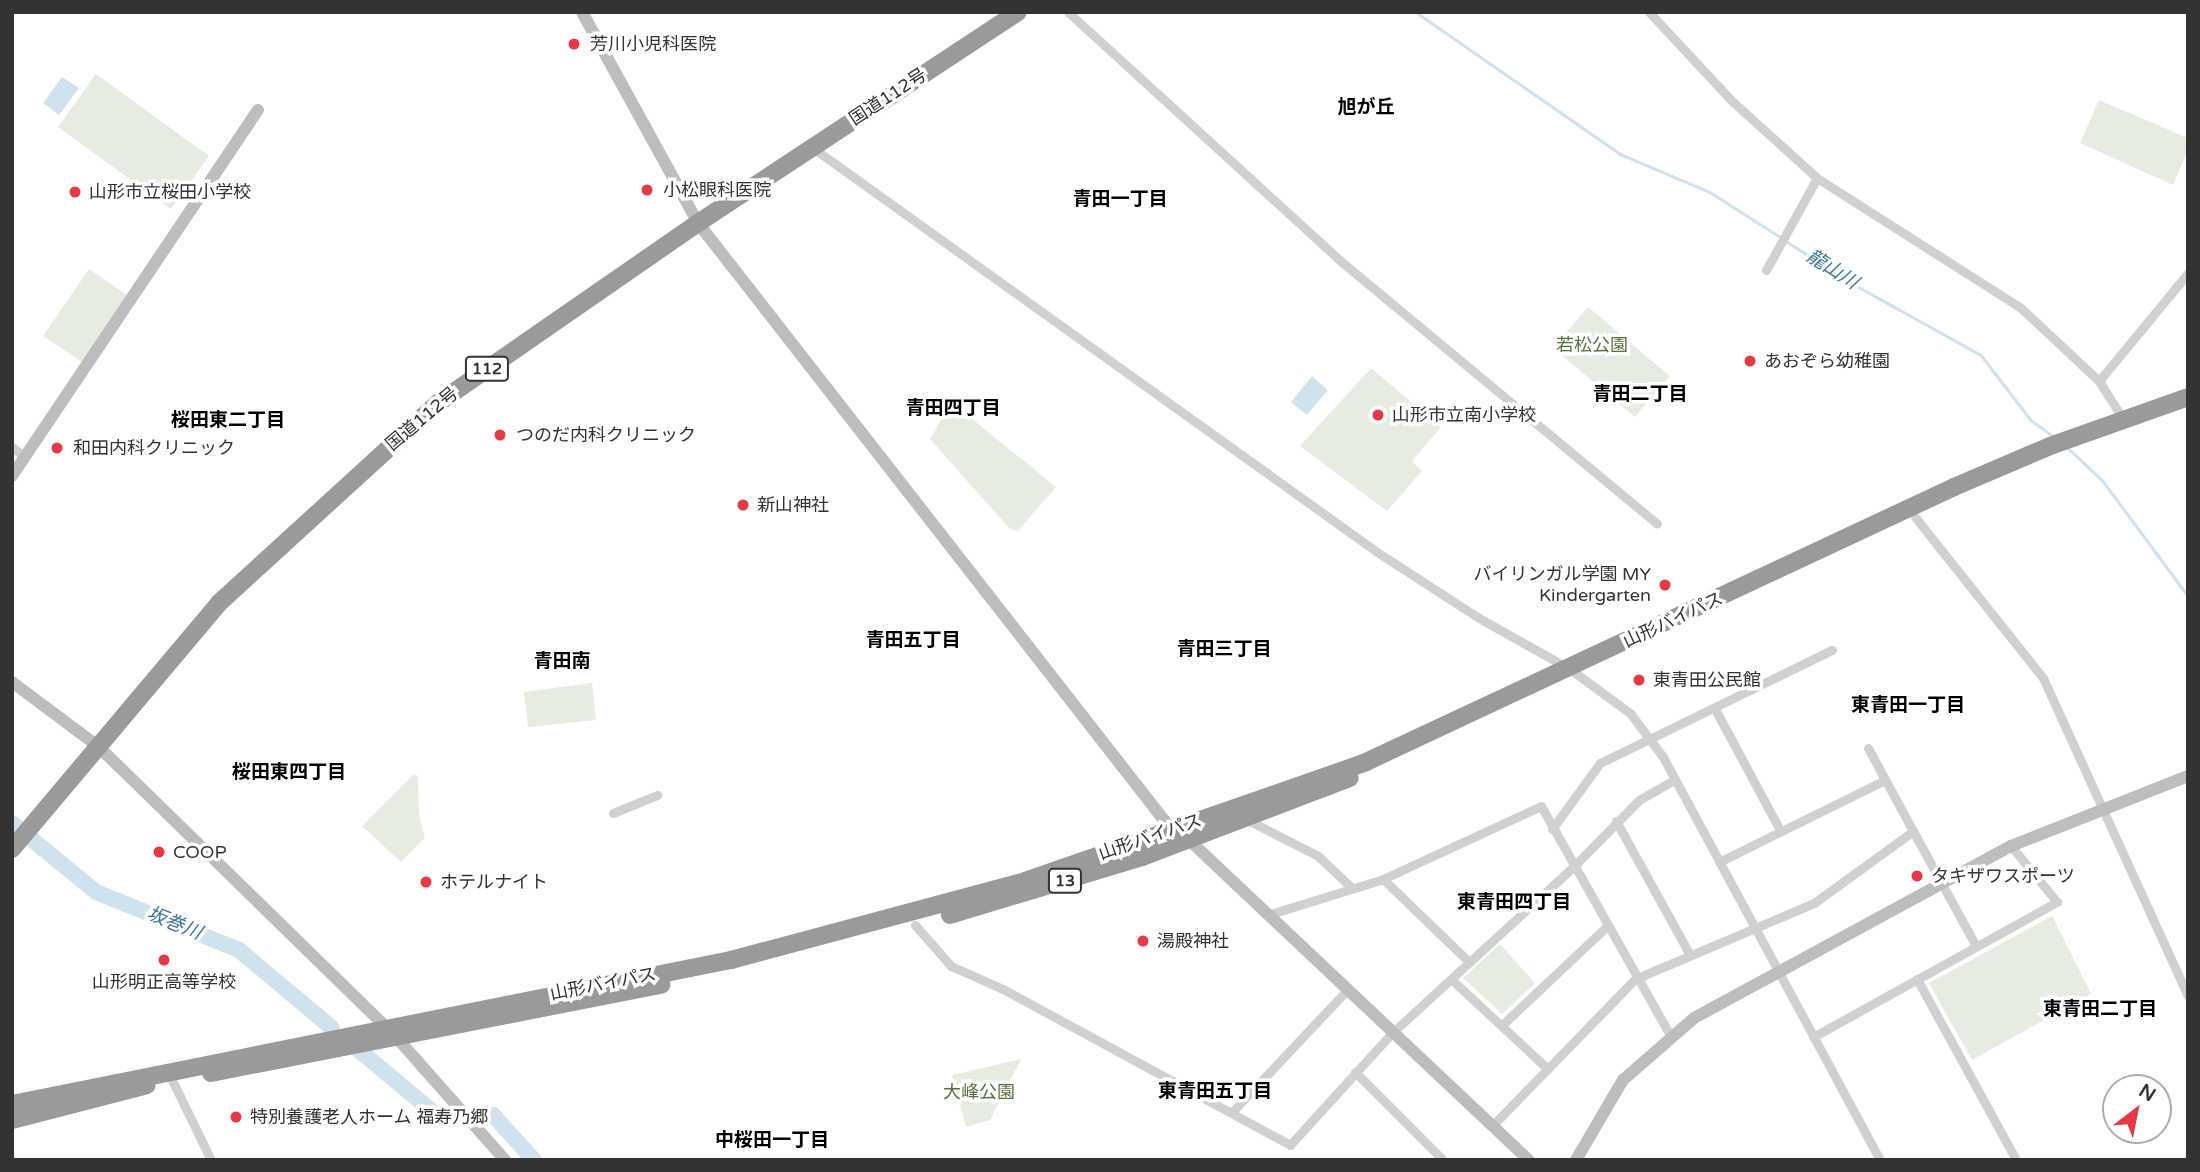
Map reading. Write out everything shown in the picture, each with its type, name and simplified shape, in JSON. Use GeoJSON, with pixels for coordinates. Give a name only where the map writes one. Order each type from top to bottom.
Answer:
{"type":"FeatureCollection","features":[{"type":"Feature","properties":{"kind":"highway","name":"国道112号"},"geometry":{"type":"LineString","coordinates":[[15,845],[240,581],[438,403],[698,223],[1018,12]]}},
{"type":"Feature","properties":{"kind":"highway","name":"山形バイパス"},"geometry":{"type":"LineString","coordinates":[[2098,434],[2123,419],[2188,397]]}},
{"type":"Feature","properties":{"kind":"highway","name":"山形バイパス"},"geometry":{"type":"LineString","coordinates":[[390,1032],[722,973],[915,925],[1188,839],[1407,755],[1575,673],[2052,452],[2098,434],[2188,409]]}},
{"type":"Feature","properties":{"kind":"highway","name":"山形バイパス"},"geometry":{"type":"LineString","coordinates":[[12,1104],[159,1079],[731,960],[895,919],[1025,881],[1366,762],[1575,673],[2052,452]]}},
{"type":"Feature","properties":{"kind":"highway","name":"山形バイパス"},"geometry":{"type":"LineString","coordinates":[[12,1114],[159,1079]]}},
{"type":"Feature","properties":{"kind":"highway"},"geometry":{"type":"LineString","coordinates":[[12,1095],[159,1079]]}},
{"type":"Feature","properties":{"kind":"highway"},"geometry":{"type":"LineString","coordinates":[[12,1120],[159,1079]]}},
{"type":"Feature","properties":{"kind":"street"},"geometry":{"type":"LineString","coordinates":[[582,12],[698,223],[1171,829],[1188,839],[1530,1160]]}},
{"type":"Feature","properties":{"kind":"street"},"geometry":{"type":"LineString","coordinates":[[1068,12],[1343,263],[1657,524]]}},
{"type":"Feature","properties":{"kind":"street"},"geometry":{"type":"LineString","coordinates":[[1649,12],[1731,100],[1817,178],[2014,302],[2099,381],[2123,419]]}},
{"type":"Feature","properties":{"kind":"street"},"geometry":{"type":"LineString","coordinates":[[12,476],[258,110]]}},
{"type":"Feature","properties":{"kind":"street"},"geometry":{"type":"LineString","coordinates":[[812,147],[1377,552],[1479,618],[1610,695],[1651,739],[1880,1160]]}},
{"type":"Feature","properties":{"kind":"street"},"geometry":{"type":"LineString","coordinates":[[1766,270],[1817,178]]}},
{"type":"Feature","properties":{"kind":"street"},"geometry":{"type":"LineString","coordinates":[[2099,381],[2188,273]]}},
{"type":"Feature","properties":{"kind":"street"},"geometry":{"type":"LineString","coordinates":[[12,447],[25,457]]}},
{"type":"Feature","properties":{"kind":"street"},"geometry":{"type":"LineString","coordinates":[[1915,517],[2043,678],[2099,809],[2188,996]]}},
{"type":"Feature","properties":{"kind":"street"},"geometry":{"type":"LineString","coordinates":[[1552,829],[1601,763],[1832,650]]}},
{"type":"Feature","properties":{"kind":"street"},"geometry":{"type":"LineString","coordinates":[[12,682],[99,747],[390,1032],[505,1160]]}},
{"type":"Feature","properties":{"kind":"street"},"geometry":{"type":"LineString","coordinates":[[1715,709],[1780,830]]}},
{"type":"Feature","properties":{"kind":"street"},"geometry":{"type":"LineString","coordinates":[[1868,748],[1883,781],[1976,946]]}},
{"type":"Feature","properties":{"kind":"street"},"geometry":{"type":"LineString","coordinates":[[1576,1160],[1623,1080],[1670,1035],[1777,972],[2011,846],[2188,776]]}},
{"type":"Feature","properties":{"kind":"street"},"geometry":{"type":"LineString","coordinates":[[915,925],[951,966],[1003,989],[1290,1144],[1393,1032],[1573,867],[1639,800],[1674,780]]}},
{"type":"Feature","properties":{"kind":"street"},"geometry":{"type":"LineString","coordinates":[[1718,862],[1883,781]]}},
{"type":"Feature","properties":{"kind":"street"},"geometry":{"type":"LineString","coordinates":[[613,813],[657,795]]}},
{"type":"Feature","properties":{"kind":"street"},"geometry":{"type":"LineString","coordinates":[[1267,915],[1383,879],[1541,806],[1635,979],[1670,1035]]}},
{"type":"Feature","properties":{"kind":"street"},"geometry":{"type":"LineString","coordinates":[[1242,818],[1318,856],[1352,888]]}},
{"type":"Feature","properties":{"kind":"street"},"geometry":{"type":"LineString","coordinates":[[1616,821],[1690,955]]}},
{"type":"Feature","properties":{"kind":"street"},"geometry":{"type":"LineString","coordinates":[[1493,1125],[1635,979],[1814,903],[1913,831]]}},
{"type":"Feature","properties":{"kind":"street"},"geometry":{"type":"LineString","coordinates":[[1813,1037],[2057,902],[2011,846]]}},
{"type":"Feature","properties":{"kind":"street"},"geometry":{"type":"LineString","coordinates":[[1383,879],[1469,962]]}},
{"type":"Feature","properties":{"kind":"street"},"geometry":{"type":"LineString","coordinates":[[1503,1025],[1606,927]]}},
{"type":"Feature","properties":{"kind":"street"},"geometry":{"type":"LineString","coordinates":[[1451,979],[1548,1069]]}},
{"type":"Feature","properties":{"kind":"street"},"geometry":{"type":"LineString","coordinates":[[1917,979],[2016,1160]]}},
{"type":"Feature","properties":{"kind":"street"},"geometry":{"type":"LineString","coordinates":[[1232,1112],[1347,990]]}},
{"type":"Feature","properties":{"kind":"street"},"geometry":{"type":"LineString","coordinates":[[1355,1072],[1443,1160]]}},
{"type":"Feature","properties":{"kind":"street"},"geometry":{"type":"LineString","coordinates":[[159,1079],[211,1160]]}},
{"type":"Feature","properties":{"kind":"green space"},"geometry":{"type":"Polygon","coordinates":[[[96,74],[209,156],[171,209],[58,127],[96,74]]]}},
{"type":"Feature","properties":{"kind":"green space"},"geometry":{"type":"Polygon","coordinates":[[[2099,100],[2188,138],[2188,150],[2173,185],[2080,143],[2099,100]]]}},
{"type":"Feature","properties":{"kind":"green space"},"geometry":{"type":"Polygon","coordinates":[[[89,269],[127,295],[82,362],[43,336],[89,269]]]}},
{"type":"Feature","properties":{"kind":"green space","name":"若松公園"},"geometry":{"type":"Polygon","coordinates":[[[1588,307],[1670,376],[1635,417],[1553,348],[1588,307]]]}},
{"type":"Feature","properties":{"kind":"green space"},"geometry":{"type":"Polygon","coordinates":[[[1371,368],[1441,427],[1412,461],[1422,471],[1387,511],[1300,446],[1371,368]]]}},
{"type":"Feature","properties":{"kind":"green space"},"geometry":{"type":"Polygon","coordinates":[[[951,402],[1056,487],[1018,531],[1009,528],[930,439],[951,402]]]}},
{"type":"Feature","properties":{"kind":"green space"},"geometry":{"type":"Polygon","coordinates":[[[592,683],[596,720],[528,727],[524,692],[592,683]]]}},
{"type":"Feature","properties":{"kind":"green space"},"geometry":{"type":"Polygon","coordinates":[[[413,775],[418,776],[419,815],[425,838],[401,862],[362,826],[413,775]]]}},
{"type":"Feature","properties":{"kind":"green space"},"geometry":{"type":"Polygon","coordinates":[[[2052,916],[2091,994],[1972,1060],[1929,983],[2052,916]]]}},
{"type":"Feature","properties":{"kind":"green space"},"geometry":{"type":"Polygon","coordinates":[[[1500,944],[1535,983],[1502,1014],[1463,978],[1500,944]]]}},
{"type":"Feature","properties":{"kind":"green space","name":"大峰公園"},"geometry":{"type":"Polygon","coordinates":[[[1021,1059],[990,1120],[966,1127],[952,1075],[1021,1059]]]}},
{"type":"Feature","properties":{"kind":"water"},"geometry":{"type":"Polygon","coordinates":[[[62,77],[79,88],[59,115],[43,103],[62,77]]]}},
{"type":"Feature","properties":{"kind":"water"},"geometry":{"type":"Polygon","coordinates":[[[1312,376],[1328,390],[1307,415],[1291,402],[1312,376]]]}},
{"type":"Feature","properties":{"kind":"waterway","name":"龍山川"},"geometry":{"type":"LineString","coordinates":[[1416,12],[1620,154],[1710,192],[1780,237]]}},
{"type":"Feature","properties":{"kind":"waterway","name":"龍山川"},"geometry":{"type":"LineString","coordinates":[[1786,241],[1848,281],[1981,355],[2031,420],[2053,436]]}},
{"type":"Feature","properties":{"kind":"waterway","name":"龍山川"},"geometry":{"type":"LineString","coordinates":[[2067,447],[2103,481],[2188,596]]}},
{"type":"Feature","properties":{"kind":"waterway","name":"坂巻川"},"geometry":{"type":"LineString","coordinates":[[12,823],[96,892],[239,950],[332,1028]]}},
{"type":"Feature","properties":{"kind":"waterway","name":"坂巻川"},"geometry":{"type":"LineString","coordinates":[[348,1041],[440,1118],[493,1115],[534,1160]]}},
{"type":"Feature","properties":{"kind":"place","name":"芳川小児科医院"},"geometry":{"type":"Point","coordinates":[574,44]}},
{"type":"Feature","properties":{"kind":"place","name":"小松眼科医院"},"geometry":{"type":"Point","coordinates":[647,190]}},
{"type":"Feature","properties":{"kind":"place","name":"山形市立桜田小学校"},"geometry":{"type":"Point","coordinates":[75,192]}},
{"type":"Feature","properties":{"kind":"place","name":"あおぞら幼稚園"},"geometry":{"type":"Point","coordinates":[1750,361]}},
{"type":"Feature","properties":{"kind":"place","name":"山形市立南小学校"},"geometry":{"type":"Point","coordinates":[1378,415]}},
{"type":"Feature","properties":{"kind":"place","name":"つのだ内科クリニック"},"geometry":{"type":"Point","coordinates":[500,435]}},
{"type":"Feature","properties":{"kind":"place","name":"和田内科クリニック"},"geometry":{"type":"Point","coordinates":[57,448]}},
{"type":"Feature","properties":{"kind":"place","name":"新山神社"},"geometry":{"type":"Point","coordinates":[743,505]}},
{"type":"Feature","properties":{"kind":"place","name":"バイリンガル学園 MY Kindergarten"},"geometry":{"type":"Point","coordinates":[1665,585]}},
{"type":"Feature","properties":{"kind":"place","name":"東青田公民館"},"geometry":{"type":"Point","coordinates":[1639,680]}},
{"type":"Feature","properties":{"kind":"place","name":"COOP"},"geometry":{"type":"Point","coordinates":[159,852]}},
{"type":"Feature","properties":{"kind":"place","name":"タキザワスポーツ"},"geometry":{"type":"Point","coordinates":[1917,876]}},
{"type":"Feature","properties":{"kind":"place","name":"ホテルナイト"},"geometry":{"type":"Point","coordinates":[426,882]}},
{"type":"Feature","properties":{"kind":"place","name":"湯殿神社"},"geometry":{"type":"Point","coordinates":[1143,941]}},
{"type":"Feature","properties":{"kind":"place","name":"山形明正高等学校"},"geometry":{"type":"Point","coordinates":[164,960]}},
{"type":"Feature","properties":{"kind":"place","name":"特別養護老人ホーム 福寿乃郷"},"geometry":{"type":"Point","coordinates":[236,1117]}},
{"type":"Feature","properties":{"kind":"district","name":"旭が丘"},"geometry":{"type":"Point","coordinates":[1366,108]}},
{"type":"Feature","properties":{"kind":"district","name":"青田一丁目"},"geometry":{"type":"Point","coordinates":[1120,200]}},
{"type":"Feature","properties":{"kind":"district","name":"青田二丁目"},"geometry":{"type":"Point","coordinates":[1640,395]}},
{"type":"Feature","properties":{"kind":"district","name":"青田四丁目"},"geometry":{"type":"Point","coordinates":[953,409]}},
{"type":"Feature","properties":{"kind":"district","name":"桜田東二丁目"},"geometry":{"type":"Point","coordinates":[228,421]}},
{"type":"Feature","properties":{"kind":"district","name":"青田五丁目"},"geometry":{"type":"Point","coordinates":[913,641]}},
{"type":"Feature","properties":{"kind":"district","name":"青田三丁目"},"geometry":{"type":"Point","coordinates":[1224,650]}},
{"type":"Feature","properties":{"kind":"district","name":"青田南"},"geometry":{"type":"Point","coordinates":[562,662]}},
{"type":"Feature","properties":{"kind":"district","name":"東青田一丁目"},"geometry":{"type":"Point","coordinates":[1908,706]}},
{"type":"Feature","properties":{"kind":"district","name":"桜田東四丁目"},"geometry":{"type":"Point","coordinates":[289,773]}},
{"type":"Feature","properties":{"kind":"district","name":"東青田四丁目"},"geometry":{"type":"Point","coordinates":[1514,903]}},
{"type":"Feature","properties":{"kind":"district","name":"東青田二丁目"},"geometry":{"type":"Point","coordinates":[2100,1010]}},
{"type":"Feature","properties":{"kind":"district","name":"東青田五丁目"},"geometry":{"type":"Point","coordinates":[1215,1092]}},
{"type":"Feature","properties":{"kind":"district","name":"中桜田一丁目"},"geometry":{"type":"Point","coordinates":[772,1141]}}]}
